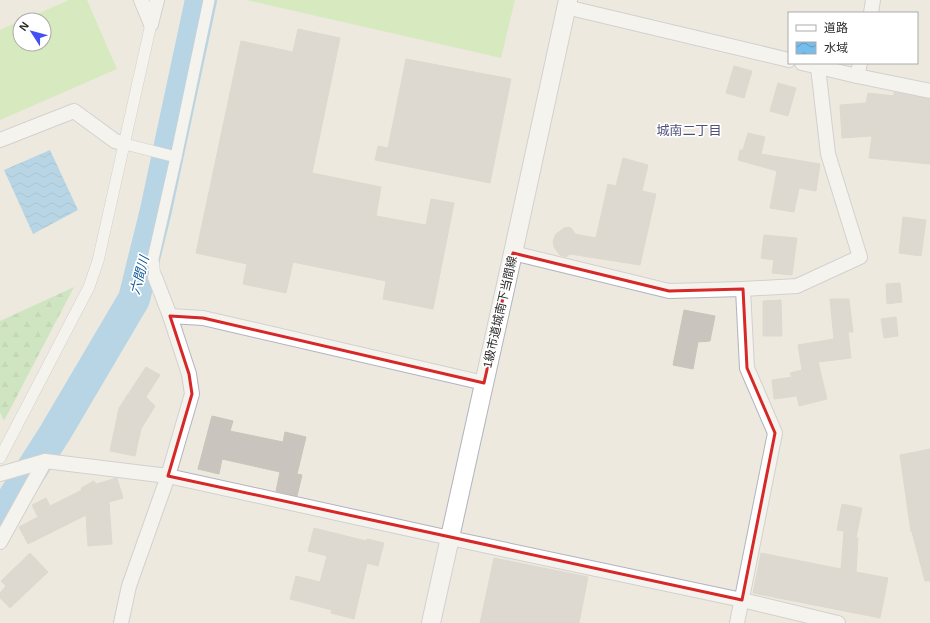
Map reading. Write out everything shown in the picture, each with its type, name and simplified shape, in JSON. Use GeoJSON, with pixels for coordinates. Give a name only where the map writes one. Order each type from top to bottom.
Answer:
{"type":"FeatureCollection","features":[{"type":"Feature","properties":{"kind":"street"},"geometry":{"type":"LineString","coordinates":[[141,0],[151,24]]}},
{"type":"Feature","properties":{"kind":"street"},"geometry":{"type":"LineString","coordinates":[[0,458],[89,287],[98,261],[157,0]]}},
{"type":"Feature","properties":{"kind":"street"},"geometry":{"type":"LineString","coordinates":[[121,623],[130,586],[168,476],[192,394],[189,374],[170,316],[155,277],[153,259],[209,0]]}},
{"type":"Feature","properties":{"kind":"street"},"geometry":{"type":"LineString","coordinates":[[871,12],[873,0]]}},
{"type":"Feature","properties":{"kind":"street"},"geometry":{"type":"LineString","coordinates":[[567,4],[788,60]]}},
{"type":"Feature","properties":{"kind":"street","name":"1級市道城南下当間線"},"geometry":{"type":"LineString","coordinates":[[431,623],[567,4]]}},
{"type":"Feature","properties":{"kind":"street"},"geometry":{"type":"LineString","coordinates":[[806,64],[818,67],[858,70],[930,91]]}},
{"type":"Feature","properties":{"kind":"street"},"geometry":{"type":"LineString","coordinates":[[513,253],[669,291],[797,286],[860,257],[828,154],[818,67]]}},
{"type":"Feature","properties":{"kind":"street"},"geometry":{"type":"LineString","coordinates":[[0,140],[74,111],[115,141],[176,157]]}},
{"type":"Feature","properties":{"kind":"street"},"geometry":{"type":"LineString","coordinates":[[737,623],[775,433],[747,368],[743,289]]}},
{"type":"Feature","properties":{"kind":"street"},"geometry":{"type":"LineString","coordinates":[[170,316],[202,318],[484,383]]}},
{"type":"Feature","properties":{"kind":"street"},"geometry":{"type":"LineString","coordinates":[[0,474],[45,462],[168,476],[742,600],[838,623]]}},
{"type":"Feature","properties":{"kind":"street"},"geometry":{"type":"LineString","coordinates":[[0,542],[45,462]]}},
{"type":"Feature","properties":{"kind":"highlighted area"},"geometry":{"type":"Polygon","coordinates":[[[513,253],[669,291],[743,289],[747,368],[775,433],[742,600],[168,476],[192,394],[189,374],[170,316],[203,318],[484,383],[513,253]]]}},
{"type":"Feature","properties":{"kind":"green space"},"geometry":{"type":"Polygon","coordinates":[[[69,0],[87,0],[117,69],[0,120],[0,30],[12,25],[12,52],[52,52],[52,12],[41,12],[69,0]]]}},
{"type":"Feature","properties":{"kind":"green space"},"geometry":{"type":"Polygon","coordinates":[[[246,0],[515,0],[501,58],[246,0]]]}},
{"type":"Feature","properties":{"kind":"green space"},"geometry":{"type":"Polygon","coordinates":[[[74,287],[4,421],[0,412],[0,321],[74,287]]]}},
{"type":"Feature","properties":{"kind":"water"},"geometry":{"type":"Polygon","coordinates":[[[50,150],[78,210],[33,234],[4,170],[50,150]]]}},
{"type":"Feature","properties":{"kind":"building"},"geometry":{"type":"Polygon","coordinates":[[[298,29],[340,38],[312,173],[381,187],[376,216],[426,225],[431,199],[454,203],[433,309],[383,299],[386,281],[293,262],[286,293],[243,284],[247,264],[196,253],[241,41],[293,52],[298,29]]]}},
{"type":"Feature","properties":{"kind":"building"},"geometry":{"type":"Polygon","coordinates":[[[406,59],[511,79],[490,183],[375,160],[378,146],[388,148],[406,59]]]}},
{"type":"Feature","properties":{"kind":"building"},"geometry":{"type":"Polygon","coordinates":[[[734,66],[752,71],[744,98],[726,93],[734,66]]]}},
{"type":"Feature","properties":{"kind":"building"},"geometry":{"type":"Polygon","coordinates":[[[778,83],[796,88],[788,116],[770,111],[778,83]]]}},
{"type":"Feature","properties":{"kind":"building"},"geometry":{"type":"Polygon","coordinates":[[[894,92],[930,99],[930,164],[869,158],[872,136],[842,138],[840,105],[866,103],[868,93],[894,96],[894,92]]]}},
{"type":"Feature","properties":{"kind":"building"},"geometry":{"type":"Polygon","coordinates":[[[748,133],[765,137],[761,154],[820,164],[816,191],[799,188],[794,212],[770,208],[777,171],[738,160],[740,150],[743,150],[748,133]]]}},
{"type":"Feature","properties":{"kind":"building"},"geometry":{"type":"Polygon","coordinates":[[[623,158],[648,165],[642,191],[656,194],[640,265],[570,254],[566,257],[560,255],[554,247],[553,241],[556,234],[564,228],[569,227],[575,234],[596,238],[608,184],[616,186],[623,158]]]}},
{"type":"Feature","properties":{"kind":"building"},"geometry":{"type":"Polygon","coordinates":[[[903,217],[926,220],[921,256],[899,253],[903,217]]]}},
{"type":"Feature","properties":{"kind":"building"},"geometry":{"type":"Polygon","coordinates":[[[764,235],[797,238],[792,275],[772,273],[774,260],[761,258],[764,235]]]}},
{"type":"Feature","properties":{"kind":"building"},"geometry":{"type":"Polygon","coordinates":[[[900,283],[902,302],[887,304],[886,284],[900,283]]]}},
{"type":"Feature","properties":{"kind":"building"},"geometry":{"type":"Polygon","coordinates":[[[830,299],[849,299],[853,332],[848,332],[851,358],[818,362],[827,399],[799,406],[797,396],[774,399],[772,380],[792,377],[790,373],[802,370],[798,345],[834,339],[830,299]]]}},
{"type":"Feature","properties":{"kind":"building"},"geometry":{"type":"Polygon","coordinates":[[[781,300],[782,336],[763,336],[763,301],[781,300]]]}},
{"type":"Feature","properties":{"kind":"building"},"geometry":{"type":"Polygon","coordinates":[[[684,310],[715,316],[710,341],[698,342],[693,369],[673,365],[684,310]]]}},
{"type":"Feature","properties":{"kind":"building"},"geometry":{"type":"Polygon","coordinates":[[[896,317],[898,336],[884,338],[881,319],[896,317]]]}},
{"type":"Feature","properties":{"kind":"building"},"geometry":{"type":"Polygon","coordinates":[[[146,367],[160,375],[146,397],[155,406],[141,429],[135,456],[110,451],[119,408],[146,367]]]}},
{"type":"Feature","properties":{"kind":"building"},"geometry":{"type":"Polygon","coordinates":[[[212,416],[233,421],[230,431],[283,442],[285,432],[306,437],[297,474],[302,475],[297,496],[276,491],[280,472],[222,459],[219,474],[198,469],[212,416]]]}},
{"type":"Feature","properties":{"kind":"building"},"geometry":{"type":"Polygon","coordinates":[[[930,449],[930,581],[925,581],[911,532],[900,455],[930,449]]]}},
{"type":"Feature","properties":{"kind":"building"},"geometry":{"type":"Polygon","coordinates":[[[117,478],[123,498],[109,502],[112,544],[88,546],[86,515],[28,544],[19,527],[38,517],[32,505],[46,498],[50,506],[82,490],[81,488],[94,481],[96,484],[117,478]]]}},
{"type":"Feature","properties":{"kind":"building"},"geometry":{"type":"Polygon","coordinates":[[[842,504],[862,508],[856,538],[858,538],[856,572],[888,578],[880,618],[753,593],[761,553],[841,569],[844,531],[837,530],[842,504]]]}},
{"type":"Feature","properties":{"kind":"building"},"geometry":{"type":"Polygon","coordinates":[[[314,528],[366,541],[367,539],[384,543],[378,566],[367,563],[354,619],[331,613],[332,610],[290,599],[296,576],[320,582],[327,556],[308,551],[314,528]]]}},
{"type":"Feature","properties":{"kind":"building"},"geometry":{"type":"Polygon","coordinates":[[[30,553],[48,572],[10,608],[0,598],[0,593],[6,586],[1,581],[30,553]]]}},
{"type":"Feature","properties":{"kind":"building"},"geometry":{"type":"Polygon","coordinates":[[[494,558],[588,577],[579,623],[480,623],[494,558]]]}},
{"type":"Feature","properties":{"kind":"waterway","name":"六間川"},"geometry":{"type":"LineString","coordinates":[[0,519],[55,433],[134,299],[156,210],[201,0]]}},
{"type":"Feature","properties":{"kind":"district","name":"城南二丁目"},"geometry":{"type":"Point","coordinates":[689,130]}}]}
